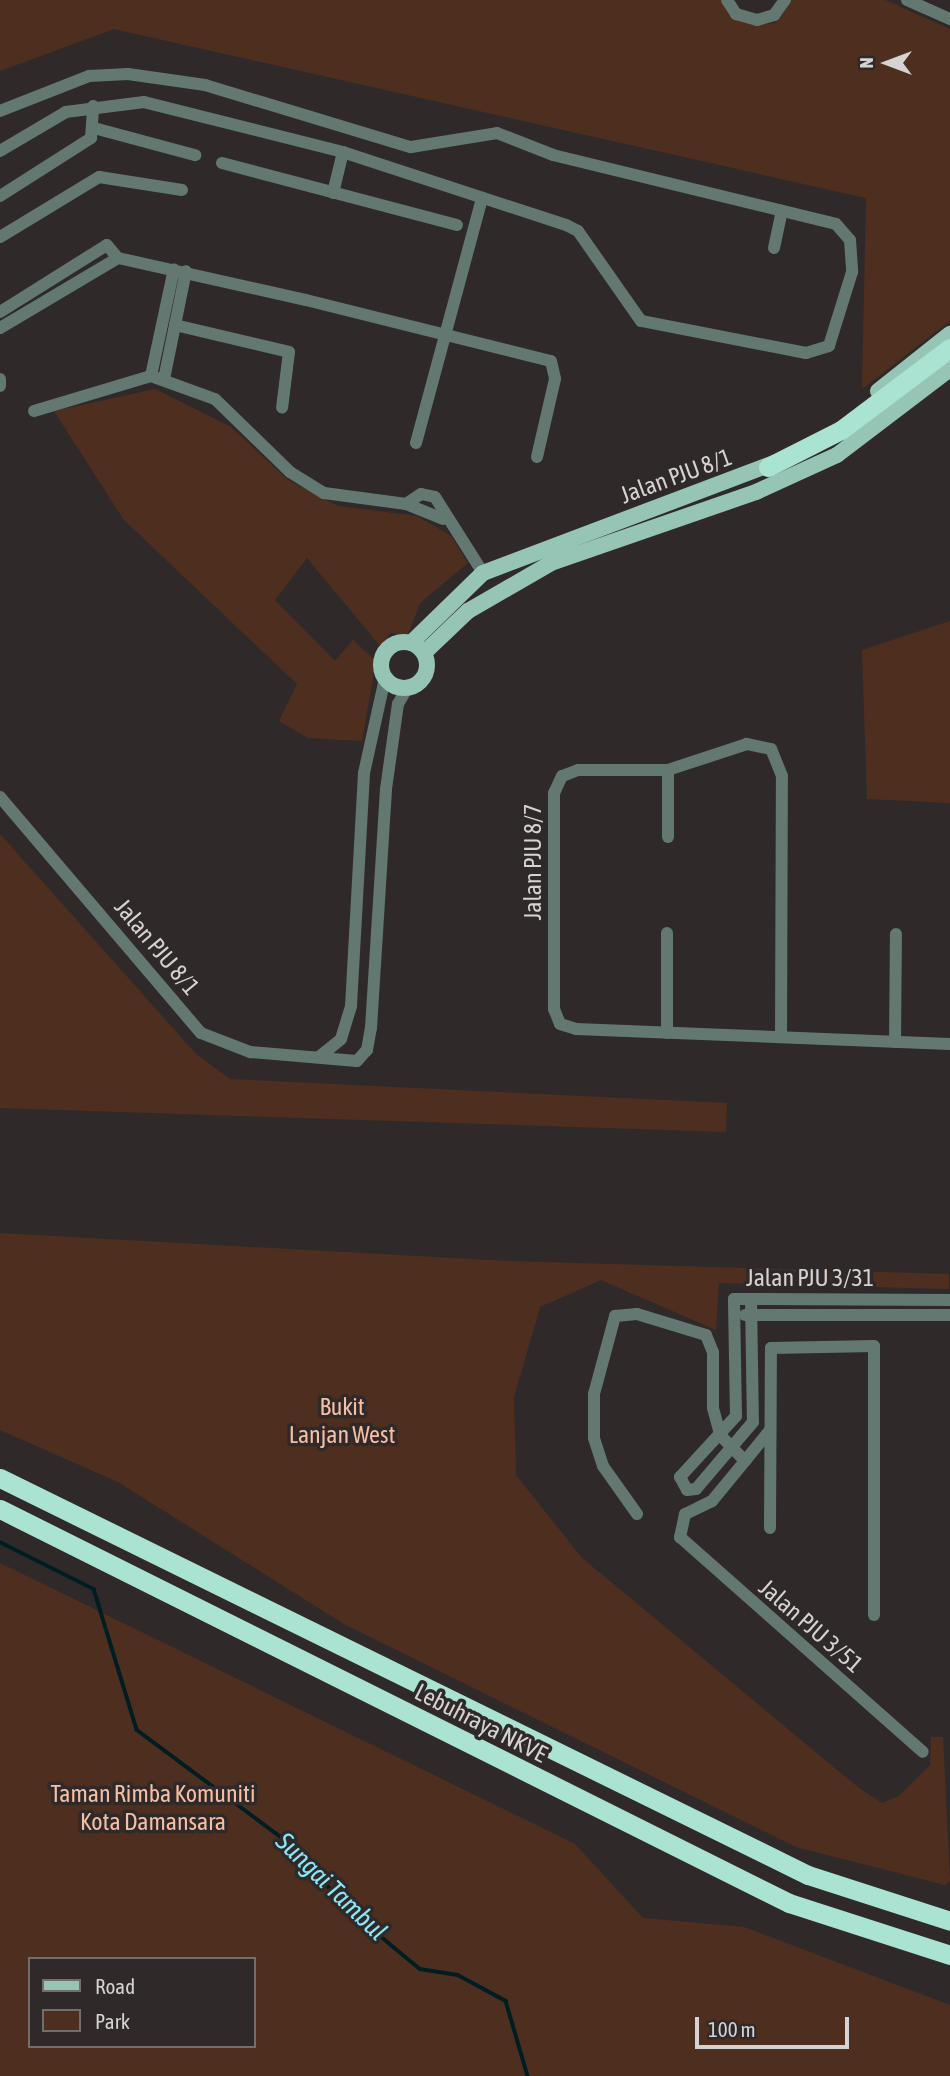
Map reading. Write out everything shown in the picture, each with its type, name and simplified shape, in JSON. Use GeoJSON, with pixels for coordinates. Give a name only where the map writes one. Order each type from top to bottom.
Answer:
{"type":"FeatureCollection","features":[{"type":"Feature","properties":{"kind":"highway"},"geometry":{"type":"LineString","coordinates":[[768,467],[841,430],[950,348]]}},
{"type":"Feature","properties":{"kind":"highway","name":"Lebuhraya NKVE"},"geometry":{"type":"LineString","coordinates":[[0,1478],[808,1875],[950,1921]]}},
{"type":"Feature","properties":{"kind":"highway","name":"Lebuhraya NKVE"},"geometry":{"type":"LineString","coordinates":[[0,1509],[789,1903],[950,1955]]}},
{"type":"Feature","properties":{"kind":"main road","name":"Jalan PJU 8/1"},"geometry":{"type":"LineString","coordinates":[[418,648],[483,573],[768,467],[950,334]]}},
{"type":"Feature","properties":{"kind":"main road","name":"Jalan PJU 8/1"},"geometry":{"type":"LineString","coordinates":[[418,648],[468,611],[551,563],[656,528],[837,455],[950,369]]}},
{"type":"Feature","properties":{"kind":"main road"},"geometry":{"type":"LineString","coordinates":[[650,511],[656,528]]}},
{"type":"Feature","properties":{"kind":"main road"},"geometry":{"type":"LineString","coordinates":[[418,648],[426,670],[408,687],[385,678],[385,651],[418,648]]}},
{"type":"Feature","properties":{"kind":"street"},"geometry":{"type":"LineString","coordinates":[[727,0],[736,14],[757,20],[774,15],[785,0]]}},
{"type":"Feature","properties":{"kind":"street"},"geometry":{"type":"LineString","coordinates":[[907,0],[950,19]]}},
{"type":"Feature","properties":{"kind":"street"},"geometry":{"type":"LineString","coordinates":[[0,111],[89,76],[181,80],[387,142],[430,149],[498,133],[553,155],[836,223],[850,240],[852,272],[824,352],[641,321],[578,231],[343,152],[144,102],[93,106],[52,118],[0,151]]}},
{"type":"Feature","properties":{"kind":"street"},"geometry":{"type":"LineString","coordinates":[[0,196],[84,144],[94,128],[93,106]]}},
{"type":"Feature","properties":{"kind":"street"},"geometry":{"type":"LineString","coordinates":[[94,128],[195,155]]}},
{"type":"Feature","properties":{"kind":"street"},"geometry":{"type":"LineString","coordinates":[[333,192],[343,152]]}},
{"type":"Feature","properties":{"kind":"street"},"geometry":{"type":"LineString","coordinates":[[222,163],[457,225]]}},
{"type":"Feature","properties":{"kind":"street"},"geometry":{"type":"LineString","coordinates":[[0,237],[99,177],[182,190]]}},
{"type":"Feature","properties":{"kind":"street"},"geometry":{"type":"LineString","coordinates":[[416,443],[482,198]]}},
{"type":"Feature","properties":{"kind":"street"},"geometry":{"type":"LineString","coordinates":[[774,248],[782,211]]}},
{"type":"Feature","properties":{"kind":"street"},"geometry":{"type":"LineString","coordinates":[[0,312],[107,245],[118,258],[180,270],[446,333],[551,361],[555,379],[537,457]]}},
{"type":"Feature","properties":{"kind":"street"},"geometry":{"type":"LineString","coordinates":[[0,328],[118,258]]}},
{"type":"Feature","properties":{"kind":"street"},"geometry":{"type":"LineString","coordinates":[[157,378],[175,325],[180,270]]}},
{"type":"Feature","properties":{"kind":"street"},"geometry":{"type":"LineString","coordinates":[[157,378],[180,270]]}},
{"type":"Feature","properties":{"kind":"street"},"geometry":{"type":"LineString","coordinates":[[175,325],[289,352],[282,408]]}},
{"type":"Feature","properties":{"kind":"street"},"geometry":{"type":"LineString","coordinates":[[34,411],[157,378],[215,399],[290,472],[324,493],[405,504],[429,494],[443,519],[483,573]]}},
{"type":"Feature","properties":{"kind":"street"},"geometry":{"type":"LineString","coordinates":[[0,379],[0,386]]}},
{"type":"Feature","properties":{"kind":"street"},"geometry":{"type":"LineString","coordinates":[[318,1057],[341,1038],[351,1006],[364,774],[385,678]]}},
{"type":"Feature","properties":{"kind":"street","name":"Jalan PJU 8/1"},"geometry":{"type":"LineString","coordinates":[[0,797],[201,1033],[250,1052],[362,1059],[372,1006],[386,789],[398,704],[408,687]]}},
{"type":"Feature","properties":{"kind":"street","name":"Jalan PJU 8/7"},"geometry":{"type":"LineString","coordinates":[[781,1037],[779,763],[757,743],[668,770],[569,771],[554,793],[556,1017],[568,1028],[895,1042],[950,1044]]}},
{"type":"Feature","properties":{"kind":"street"},"geometry":{"type":"LineString","coordinates":[[668,770],[668,837]]}},
{"type":"Feature","properties":{"kind":"street"},"geometry":{"type":"LineString","coordinates":[[667,933],[667,1032]]}},
{"type":"Feature","properties":{"kind":"street"},"geometry":{"type":"LineString","coordinates":[[895,1042],[896,934]]}},
{"type":"Feature","properties":{"kind":"street"},"geometry":{"type":"LineString","coordinates":[[351,1006],[372,1006]]}},
{"type":"Feature","properties":{"kind":"street","name":"Jalan PJU 3/31"},"geometry":{"type":"LineString","coordinates":[[950,1300],[734,1299],[734,1315],[950,1315]]}},
{"type":"Feature","properties":{"kind":"street"},"geometry":{"type":"LineString","coordinates":[[734,1315],[736,1416],[680,1477],[683,1488],[696,1489],[753,1422],[751,1299]]}},
{"type":"Feature","properties":{"kind":"street"},"geometry":{"type":"LineString","coordinates":[[637,1514],[603,1466],[594,1438],[594,1394],[615,1316],[637,1314],[706,1335],[713,1352],[713,1408],[720,1435],[745,1461],[770,1430]]}},
{"type":"Feature","properties":{"kind":"street"},"geometry":{"type":"LineString","coordinates":[[770,1528],[771,1348],[874,1346],[874,1615]]}},
{"type":"Feature","properties":{"kind":"street","name":"Jalan PJU 3/51"},"geometry":{"type":"LineString","coordinates":[[745,1461],[712,1501],[685,1514],[679,1528],[686,1544],[923,1752]]}},
{"type":"Feature","properties":{"kind":"green space"},"geometry":{"type":"Polygon","coordinates":[[[0,0],[720,0],[732,15],[755,25],[775,23],[793,0],[885,0],[950,29],[950,321],[862,389],[866,198],[114,29],[0,71],[0,0]]]}},
{"type":"Feature","properties":{"kind":"green space"},"geometry":{"type":"Polygon","coordinates":[[[155,389],[231,427],[288,480],[338,506],[417,516],[451,536],[468,563],[420,603],[408,635],[390,633],[381,647],[307,558],[275,600],[335,661],[353,640],[376,661],[362,741],[308,738],[279,721],[297,684],[124,520],[54,411],[155,389]]]}},
{"type":"Feature","properties":{"kind":"green space"},"geometry":{"type":"Polygon","coordinates":[[[950,621],[950,803],[867,799],[862,650],[950,621]]]}},
{"type":"Feature","properties":{"kind":"green space"},"geometry":{"type":"Polygon","coordinates":[[[0,834],[196,1054],[230,1079],[727,1103],[726,1132],[0,1108],[0,834]]]}},
{"type":"Feature","properties":{"kind":"green space","name":"Bukit Lanjan West"},"geometry":{"type":"Polygon","coordinates":[[[0,1233],[507,1261],[949,1274],[949,1289],[719,1283],[716,1330],[601,1280],[540,1307],[514,1397],[516,1475],[582,1558],[859,1788],[882,1803],[899,1796],[930,1765],[931,1737],[943,1737],[950,1881],[945,1885],[796,1847],[344,1624],[118,1482],[0,1430],[0,1233]]]}},
{"type":"Feature","properties":{"kind":"green space","name":"Taman Rimba Komuniti Kota Damansara"},"geometry":{"type":"Polygon","coordinates":[[[0,1563],[575,1844],[643,1918],[744,1927],[950,2005],[950,2076],[0,2076],[0,1563]]]}},
{"type":"Feature","properties":{"kind":"waterway","name":"Sungai Tambul"},"geometry":{"type":"LineString","coordinates":[[0,1542],[94,1589],[137,1730],[292,1845],[349,1910],[420,1969],[458,1975],[506,2001],[528,2076]]}}]}
